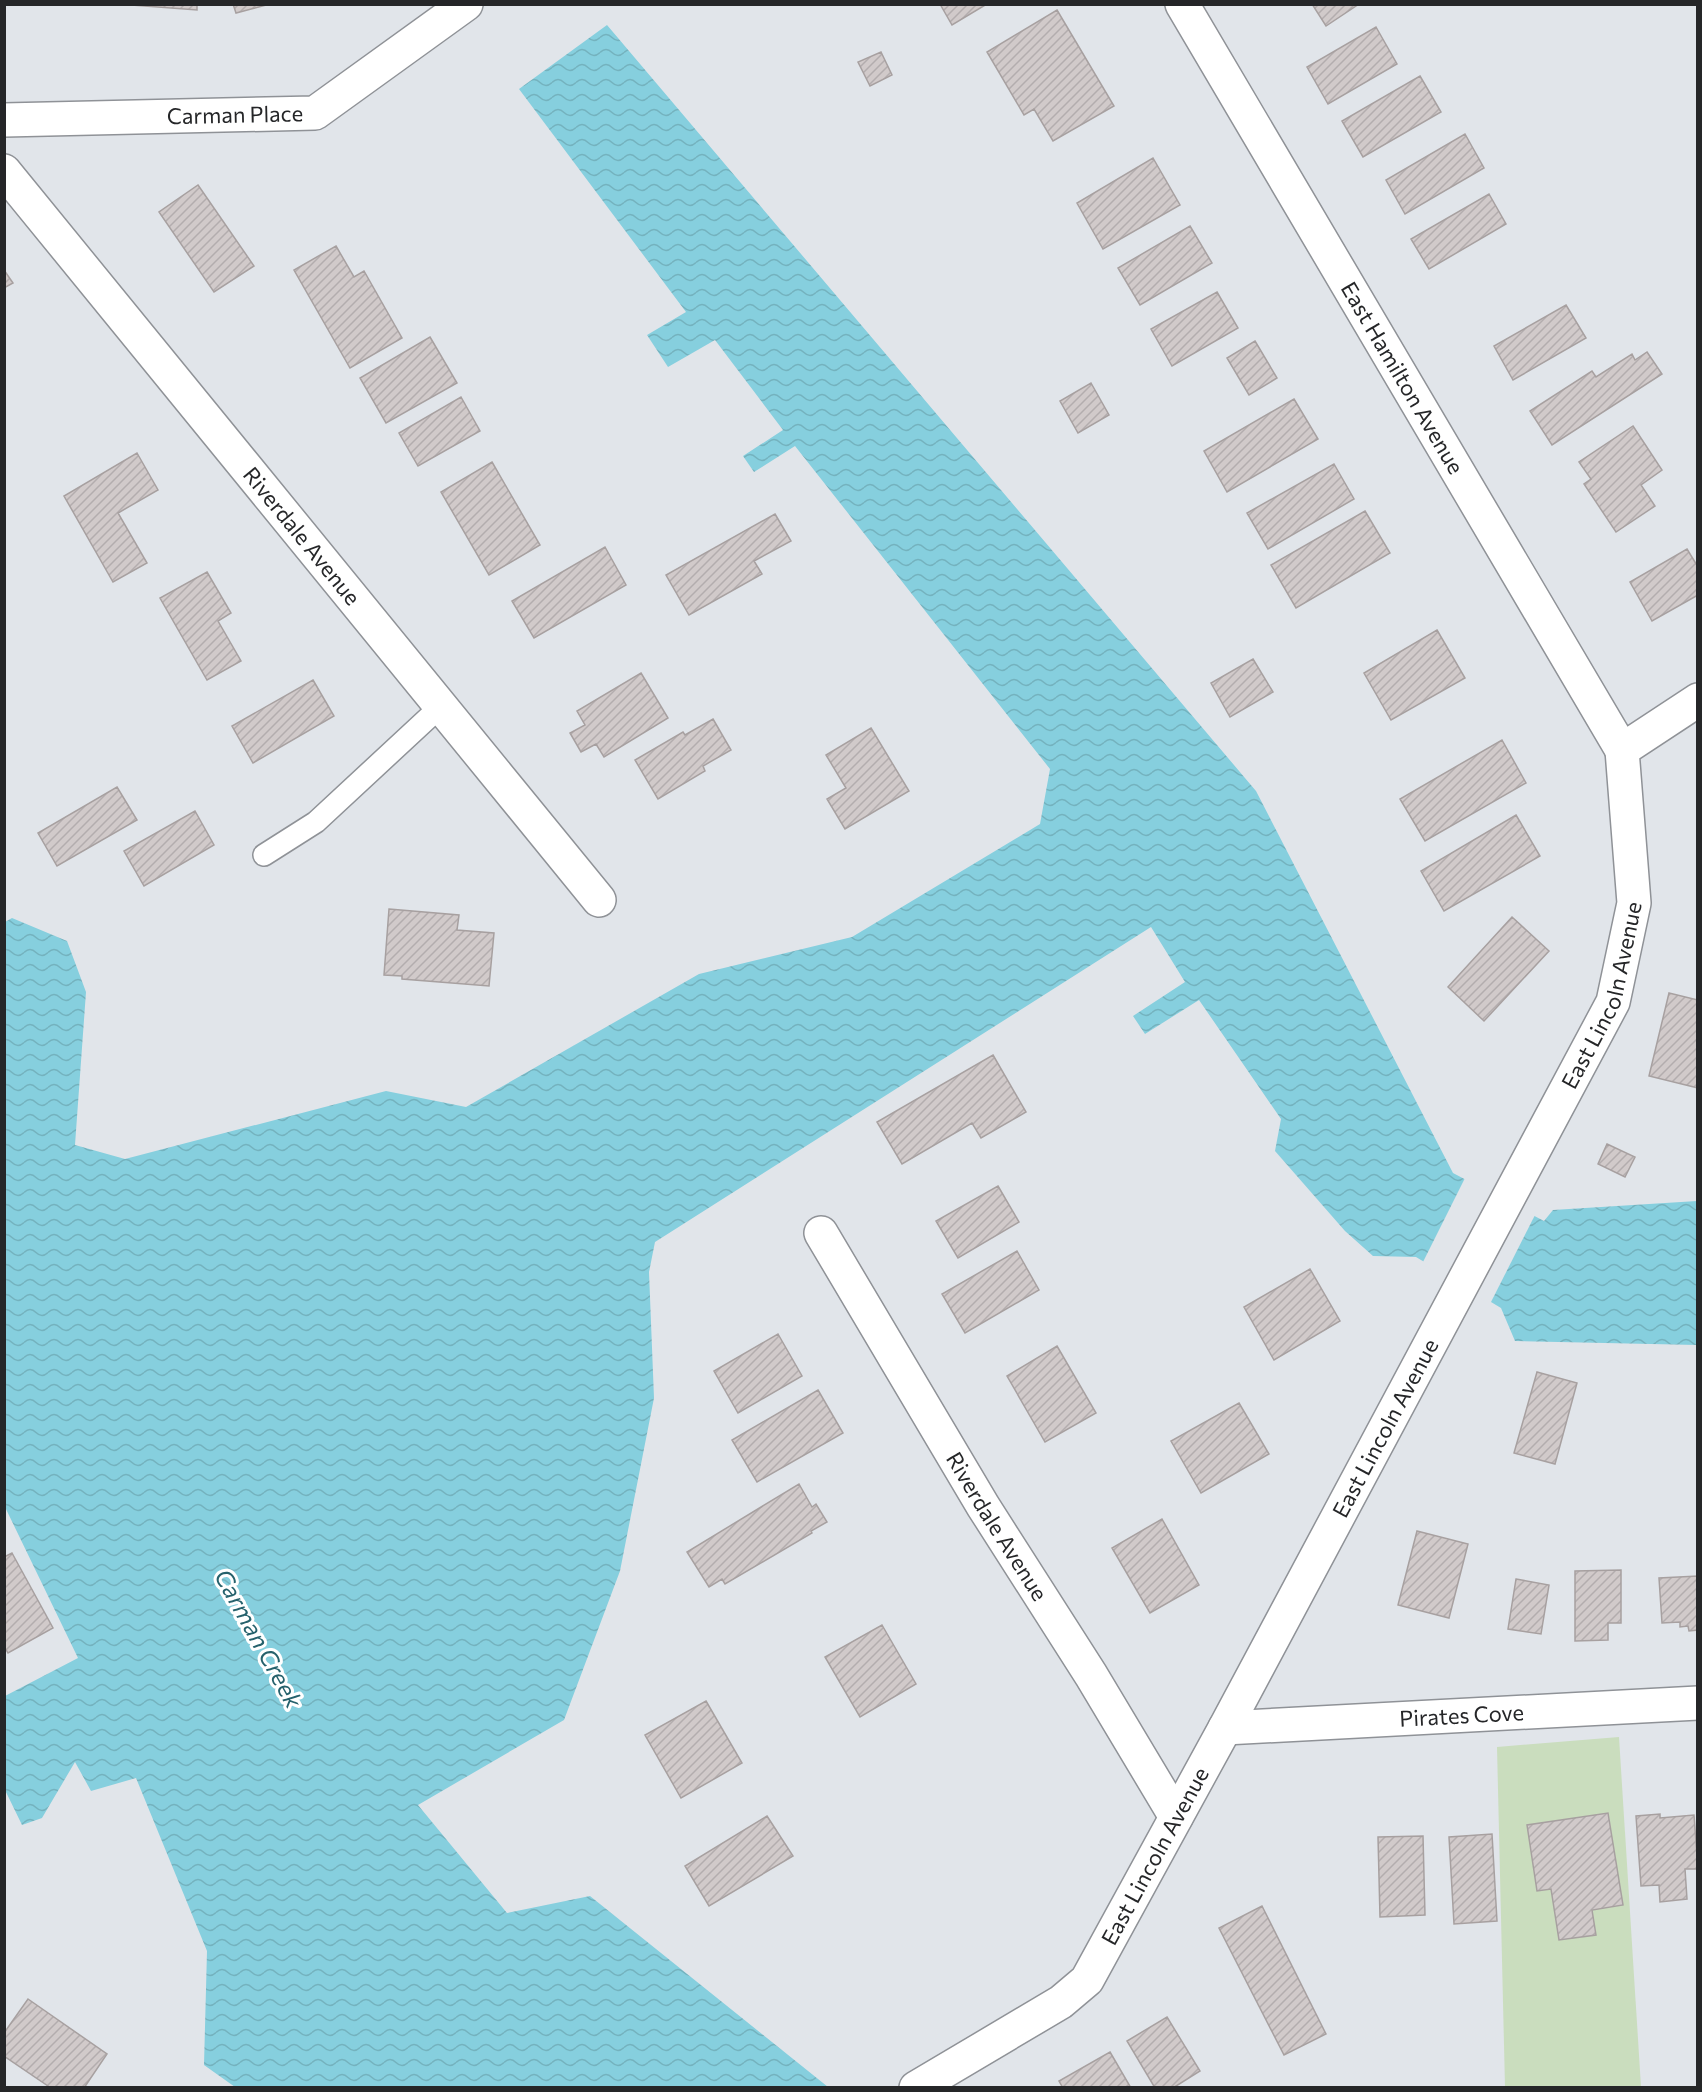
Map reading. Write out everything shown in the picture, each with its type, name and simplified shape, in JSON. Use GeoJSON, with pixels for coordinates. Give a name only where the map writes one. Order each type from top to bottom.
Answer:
{"type":"FeatureCollection","features":[{"type":"Feature","properties":{"kind":"street","name":"Carman Place"},"geometry":{"type":"LineString","coordinates":[[4,120],[315,113],[466,4]]}},
{"type":"Feature","properties":{"kind":"street","name":"East Hamilton Avenue"},"geometry":{"type":"LineString","coordinates":[[1182,4],[1622,750]]}},
{"type":"Feature","properties":{"kind":"street","name":"Riverdale Avenue"},"geometry":{"type":"LineString","coordinates":[[4,171],[599,900]]}},
{"type":"Feature","properties":{"kind":"street"},"geometry":{"type":"LineString","coordinates":[[1622,750],[1698,700]]}},
{"type":"Feature","properties":{"kind":"street","name":"East Lincoln Avenue"},"geometry":{"type":"LineString","coordinates":[[916,2088],[1061,2002],[1087,1980],[1225,1728],[1613,1002],[1634,903],[1622,750]]}},
{"type":"Feature","properties":{"kind":"street","name":"Riverdale Avenue"},"geometry":{"type":"LineString","coordinates":[[821,1233],[983,1506],[1091,1675],[1176,1817]]}},
{"type":"Feature","properties":{"kind":"street","name":"Pirates Cove"},"geometry":{"type":"LineString","coordinates":[[1225,1728],[1698,1703]]}},
{"type":"Feature","properties":{"kind":"lane"},"geometry":{"type":"LineString","coordinates":[[264,855],[316,822],[441,706]]}},
{"type":"Feature","properties":{"kind":"green space"},"geometry":{"type":"Polygon","coordinates":[[[1619,1737],[1641,2087],[1505,2087],[1497,1747],[1619,1737]]]}},
{"type":"Feature","properties":{"kind":"water","name":"Carman Creek"},"geometry":{"type":"Polygon","coordinates":[[[607,25],[1256,791],[1453,1173],[1544,1221],[1553,1210],[1697,1201],[1697,1345],[1515,1341],[1501,1308],[1416,1257],[1373,1256],[1345,1231],[1275,1151],[1281,1119],[1199,1000],[1145,1034],[1133,1016],[1185,982],[1151,927],[655,1242],[649,1272],[654,1398],[620,1571],[564,1720],[418,1805],[507,1913],[590,1896],[828,2087],[235,2087],[204,2065],[207,1951],[136,1778],[91,1791],[75,1762],[42,1818],[22,1825],[5,1790],[5,1696],[78,1658],[5,1507],[5,922],[12,918],[67,941],[86,992],[75,1145],[125,1159],[386,1091],[466,1107],[699,974],[852,937],[1040,824],[1050,769],[795,446],[754,472],[743,456],[783,430],[715,340],[668,367],[647,335],[686,312],[519,89],[607,25]]]}},
{"type":"Feature","properties":{"kind":"pier"},"geometry":{"type":"Polygon","coordinates":[[[1466,1176],[1536,1213],[1490,1304],[1422,1264],[1466,1176]]]}},
{"type":"Feature","properties":{"kind":"building"},"geometry":{"type":"Polygon","coordinates":[[[118,4],[197,4],[197,10],[118,4]]]}},
{"type":"Feature","properties":{"kind":"building"},"geometry":{"type":"Polygon","coordinates":[[[233,4],[270,4],[236,13],[233,4]]]}},
{"type":"Feature","properties":{"kind":"building"},"geometry":{"type":"Polygon","coordinates":[[[940,4],[987,4],[952,25],[940,4]]]}},
{"type":"Feature","properties":{"kind":"building"},"geometry":{"type":"Polygon","coordinates":[[[1312,4],[1359,4],[1326,26],[1312,4]]]}},
{"type":"Feature","properties":{"kind":"building"},"geometry":{"type":"Polygon","coordinates":[[[1057,10],[1114,106],[1053,141],[1034,109],[1024,115],[987,52],[1057,10]]]}},
{"type":"Feature","properties":{"kind":"building"},"geometry":{"type":"Polygon","coordinates":[[[1376,27],[1397,64],[1328,104],[1307,67],[1376,27]]]}},
{"type":"Feature","properties":{"kind":"building"},"geometry":{"type":"Polygon","coordinates":[[[881,52],[892,75],[870,86],[858,62],[881,52]]]}},
{"type":"Feature","properties":{"kind":"building"},"geometry":{"type":"Polygon","coordinates":[[[1420,76],[1441,112],[1363,157],[1342,121],[1420,76]]]}},
{"type":"Feature","properties":{"kind":"building"},"geometry":{"type":"Polygon","coordinates":[[[1465,134],[1484,168],[1405,214],[1386,180],[1465,134]]]}},
{"type":"Feature","properties":{"kind":"building"},"geometry":{"type":"Polygon","coordinates":[[[1153,158],[1180,205],[1103,249],[1077,203],[1153,158]]]}},
{"type":"Feature","properties":{"kind":"building"},"geometry":{"type":"Polygon","coordinates":[[[198,185],[254,266],[214,292],[159,212],[198,185]]]}},
{"type":"Feature","properties":{"kind":"building"},"geometry":{"type":"Polygon","coordinates":[[[1489,194],[1506,224],[1429,269],[1411,239],[1489,194]]]}},
{"type":"Feature","properties":{"kind":"building"},"geometry":{"type":"Polygon","coordinates":[[[1190,226],[1212,263],[1140,305],[1118,268],[1190,226]]]}},
{"type":"Feature","properties":{"kind":"building"},"geometry":{"type":"Polygon","coordinates":[[[336,246],[354,277],[364,271],[402,338],[350,368],[294,270],[336,246]]]}},
{"type":"Feature","properties":{"kind":"building"},"geometry":{"type":"Polygon","coordinates":[[[4,270],[13,283],[4,288],[4,270]]]}},
{"type":"Feature","properties":{"kind":"building"},"geometry":{"type":"Polygon","coordinates":[[[1217,292],[1238,328],[1172,366],[1151,329],[1217,292]]]}},
{"type":"Feature","properties":{"kind":"building"},"geometry":{"type":"Polygon","coordinates":[[[1566,305],[1586,338],[1513,380],[1494,346],[1566,305]]]}},
{"type":"Feature","properties":{"kind":"building"},"geometry":{"type":"Polygon","coordinates":[[[430,337],[457,383],[386,423],[360,378],[430,337]]]}},
{"type":"Feature","properties":{"kind":"building"},"geometry":{"type":"Polygon","coordinates":[[[1255,341],[1277,378],[1249,395],[1227,358],[1255,341]]]}},
{"type":"Feature","properties":{"kind":"building"},"geometry":{"type":"Polygon","coordinates":[[[1647,352],[1662,374],[1552,445],[1530,411],[1592,371],[1596,377],[1632,354],[1635,360],[1647,352]]]}},
{"type":"Feature","properties":{"kind":"building"},"geometry":{"type":"Polygon","coordinates":[[[1091,383],[1109,415],[1078,433],[1060,401],[1091,383]]]}},
{"type":"Feature","properties":{"kind":"building"},"geometry":{"type":"Polygon","coordinates":[[[461,397],[480,431],[418,466],[399,433],[461,397]]]}},
{"type":"Feature","properties":{"kind":"building"},"geometry":{"type":"Polygon","coordinates":[[[1294,399],[1318,439],[1227,492],[1204,451],[1294,399]]]}},
{"type":"Feature","properties":{"kind":"building"},"geometry":{"type":"Polygon","coordinates":[[[1633,426],[1662,470],[1641,485],[1655,506],[1616,532],[1584,484],[1591,479],[1579,462],[1633,426]]]}},
{"type":"Feature","properties":{"kind":"building"},"geometry":{"type":"Polygon","coordinates":[[[137,453],[158,490],[118,513],[147,563],[113,582],[64,496],[137,453]]]}},
{"type":"Feature","properties":{"kind":"building"},"geometry":{"type":"Polygon","coordinates":[[[492,462],[540,545],[489,575],[441,492],[492,462]]]}},
{"type":"Feature","properties":{"kind":"building"},"geometry":{"type":"Polygon","coordinates":[[[1334,464],[1354,499],[1268,549],[1247,513],[1334,464]]]}},
{"type":"Feature","properties":{"kind":"building"},"geometry":{"type":"Polygon","coordinates":[[[1365,511],[1390,553],[1296,608],[1271,565],[1365,511]]]}},
{"type":"Feature","properties":{"kind":"building"},"geometry":{"type":"Polygon","coordinates":[[[775,514],[791,541],[754,561],[762,574],[689,615],[666,575],[775,514]]]}},
{"type":"Feature","properties":{"kind":"building"},"geometry":{"type":"Polygon","coordinates":[[[605,547],[626,585],[534,638],[512,601],[605,547]]]}},
{"type":"Feature","properties":{"kind":"building"},"geometry":{"type":"Polygon","coordinates":[[[1687,549],[1698,567],[1698,595],[1652,621],[1630,582],[1687,549]]]}},
{"type":"Feature","properties":{"kind":"building"},"geometry":{"type":"Polygon","coordinates":[[[207,572],[231,613],[218,621],[241,661],[207,680],[160,598],[207,572]]]}},
{"type":"Feature","properties":{"kind":"building"},"geometry":{"type":"Polygon","coordinates":[[[1437,630],[1465,678],[1391,720],[1364,673],[1437,630]]]}},
{"type":"Feature","properties":{"kind":"building"},"geometry":{"type":"Polygon","coordinates":[[[1253,659],[1273,692],[1230,717],[1211,683],[1253,659]]]}},
{"type":"Feature","properties":{"kind":"building"},"geometry":{"type":"Polygon","coordinates":[[[641,673],[668,718],[604,757],[596,744],[581,752],[570,733],[585,725],[577,711],[641,673]]]}},
{"type":"Feature","properties":{"kind":"building"},"geometry":{"type":"Polygon","coordinates":[[[313,680],[334,716],[253,763],[232,726],[313,680]]]}},
{"type":"Feature","properties":{"kind":"building"},"geometry":{"type":"Polygon","coordinates":[[[713,719],[731,750],[703,766],[705,771],[658,799],[635,760],[683,732],[685,735],[713,719]]]}},
{"type":"Feature","properties":{"kind":"building"},"geometry":{"type":"Polygon","coordinates":[[[871,728],[909,791],[845,829],[827,799],[846,788],[826,755],[871,728]]]}},
{"type":"Feature","properties":{"kind":"building"},"geometry":{"type":"Polygon","coordinates":[[[1502,740],[1526,783],[1425,841],[1400,799],[1502,740]]]}},
{"type":"Feature","properties":{"kind":"building"},"geometry":{"type":"Polygon","coordinates":[[[117,787],[137,820],[57,866],[38,833],[117,787]]]}},
{"type":"Feature","properties":{"kind":"building"},"geometry":{"type":"Polygon","coordinates":[[[195,811],[214,845],[144,886],[124,851],[195,811]]]}},
{"type":"Feature","properties":{"kind":"building"},"geometry":{"type":"Polygon","coordinates":[[[1516,815],[1540,856],[1444,911],[1421,871],[1516,815]]]}},
{"type":"Feature","properties":{"kind":"building"},"geometry":{"type":"Polygon","coordinates":[[[389,909],[459,915],[457,930],[494,933],[489,986],[402,979],[402,976],[384,975],[389,909]]]}},
{"type":"Feature","properties":{"kind":"building"},"geometry":{"type":"Polygon","coordinates":[[[1512,917],[1549,951],[1484,1021],[1448,987],[1512,917]]]}},
{"type":"Feature","properties":{"kind":"building"},"geometry":{"type":"Polygon","coordinates":[[[1669,993],[1698,1000],[1698,1088],[1649,1076],[1669,993]]]}},
{"type":"Feature","properties":{"kind":"building"},"geometry":{"type":"Polygon","coordinates":[[[993,1055],[1026,1112],[981,1138],[972,1123],[902,1164],[877,1122],[993,1055]]]}},
{"type":"Feature","properties":{"kind":"building"},"geometry":{"type":"Polygon","coordinates":[[[1607,1144],[1635,1157],[1625,1177],[1598,1164],[1607,1144]]]}},
{"type":"Feature","properties":{"kind":"building"},"geometry":{"type":"Polygon","coordinates":[[[998,1186],[1019,1222],[958,1258],[936,1221],[998,1186]]]}},
{"type":"Feature","properties":{"kind":"building"},"geometry":{"type":"Polygon","coordinates":[[[1017,1251],[1039,1290],[965,1333],[942,1294],[1017,1251]]]}},
{"type":"Feature","properties":{"kind":"building"},"geometry":{"type":"Polygon","coordinates":[[[1310,1269],[1340,1321],[1274,1360],[1244,1307],[1310,1269]]]}},
{"type":"Feature","properties":{"kind":"building"},"geometry":{"type":"Polygon","coordinates":[[[778,1334],[802,1376],[738,1413],[714,1371],[778,1334]]]}},
{"type":"Feature","properties":{"kind":"building"},"geometry":{"type":"Polygon","coordinates":[[[1057,1346],[1096,1413],[1045,1442],[1007,1376],[1057,1346]]]}},
{"type":"Feature","properties":{"kind":"building"},"geometry":{"type":"Polygon","coordinates":[[[1537,1372],[1577,1383],[1555,1464],[1514,1453],[1537,1372]]]}},
{"type":"Feature","properties":{"kind":"building"},"geometry":{"type":"Polygon","coordinates":[[[818,1390],[843,1433],[757,1482],[732,1440],[818,1390]]]}},
{"type":"Feature","properties":{"kind":"building"},"geometry":{"type":"Polygon","coordinates":[[[1239,1403],[1269,1454],[1201,1493],[1171,1441],[1239,1403]]]}},
{"type":"Feature","properties":{"kind":"building"},"geometry":{"type":"Polygon","coordinates":[[[799,1484],[812,1507],[816,1504],[827,1522],[725,1584],[722,1579],[709,1587],[687,1552],[799,1484]]]}},
{"type":"Feature","properties":{"kind":"building"},"geometry":{"type":"Polygon","coordinates":[[[1162,1519],[1199,1585],[1150,1613],[1112,1548],[1162,1519]]]}},
{"type":"Feature","properties":{"kind":"building"},"geometry":{"type":"Polygon","coordinates":[[[1417,1531],[1468,1544],[1449,1618],[1398,1605],[1417,1531]]]}},
{"type":"Feature","properties":{"kind":"building"},"geometry":{"type":"Polygon","coordinates":[[[12,1553],[53,1628],[8,1653],[4,1646],[4,1557],[12,1553]]]}},
{"type":"Feature","properties":{"kind":"building"},"geometry":{"type":"Polygon","coordinates":[[[1621,1570],[1621,1623],[1608,1623],[1608,1640],[1575,1641],[1575,1571],[1621,1570]]]}},
{"type":"Feature","properties":{"kind":"building"},"geometry":{"type":"Polygon","coordinates":[[[1698,1576],[1698,1630],[1689,1631],[1688,1626],[1680,1627],[1680,1622],[1662,1623],[1659,1578],[1698,1576]]]}},
{"type":"Feature","properties":{"kind":"building"},"geometry":{"type":"Polygon","coordinates":[[[1516,1579],[1549,1585],[1541,1634],[1508,1629],[1516,1579]]]}},
{"type":"Feature","properties":{"kind":"building"},"geometry":{"type":"Polygon","coordinates":[[[882,1625],[916,1684],[860,1717],[825,1657],[882,1625]]]}},
{"type":"Feature","properties":{"kind":"building"},"geometry":{"type":"Polygon","coordinates":[[[706,1701],[742,1763],[681,1798],[645,1735],[706,1701]]]}},
{"type":"Feature","properties":{"kind":"building"},"geometry":{"type":"Polygon","coordinates":[[[1608,1813],[1623,1905],[1592,1910],[1596,1935],[1559,1940],[1551,1889],[1537,1891],[1527,1825],[1608,1813]]]}},
{"type":"Feature","properties":{"kind":"building"},"geometry":{"type":"Polygon","coordinates":[[[1660,1814],[1660,1818],[1694,1815],[1698,1869],[1685,1869],[1687,1899],[1660,1902],[1659,1885],[1641,1886],[1636,1816],[1660,1814]]]}},
{"type":"Feature","properties":{"kind":"building"},"geometry":{"type":"Polygon","coordinates":[[[767,1816],[793,1856],[709,1906],[685,1866],[767,1816]]]}},
{"type":"Feature","properties":{"kind":"building"},"geometry":{"type":"Polygon","coordinates":[[[1492,1834],[1497,1921],[1454,1924],[1449,1837],[1492,1834]]]}},
{"type":"Feature","properties":{"kind":"building"},"geometry":{"type":"Polygon","coordinates":[[[1423,1836],[1425,1915],[1380,1917],[1378,1837],[1423,1836]]]}},
{"type":"Feature","properties":{"kind":"building"},"geometry":{"type":"Polygon","coordinates":[[[1262,1906],[1326,2034],[1284,2055],[1219,1928],[1262,1906]]]}},
{"type":"Feature","properties":{"kind":"building"},"geometry":{"type":"Polygon","coordinates":[[[28,1999],[107,2054],[84,2088],[51,2088],[4,2056],[4,2033],[28,1999]]]}},
{"type":"Feature","properties":{"kind":"building"},"geometry":{"type":"Polygon","coordinates":[[[1167,2017],[1200,2071],[1173,2088],[1155,2088],[1127,2041],[1167,2017]]]}},
{"type":"Feature","properties":{"kind":"building"},"geometry":{"type":"Polygon","coordinates":[[[1110,2052],[1131,2088],[1063,2088],[1059,2081],[1110,2052]]]}}]}
